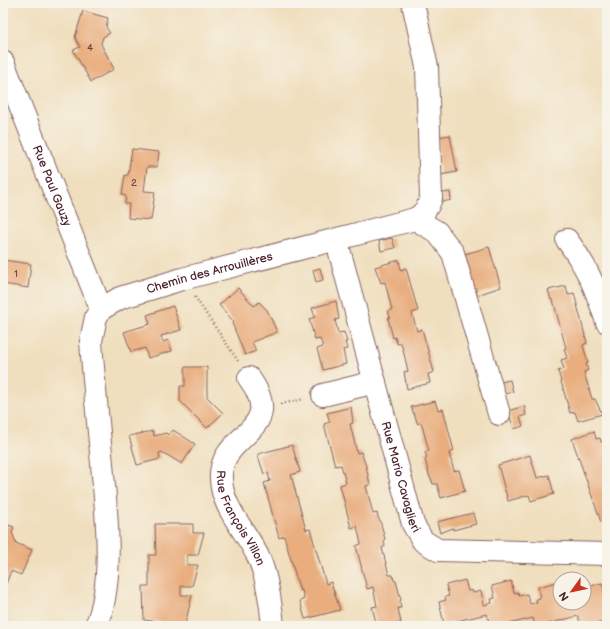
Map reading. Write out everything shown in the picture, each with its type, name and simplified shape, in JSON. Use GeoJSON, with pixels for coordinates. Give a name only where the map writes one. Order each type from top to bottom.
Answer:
{"type":"FeatureCollection","features":[{"type":"Feature","properties":{"kind":"street"},"geometry":{"type":"LineString","coordinates":[[413,3],[427,67],[431,198],[426,211],[415,219],[437,232],[453,254],[499,414]]}},
{"type":"Feature","properties":{"kind":"street","name":"Rue Paul Gauzy"},"geometry":{"type":"LineString","coordinates":[[3,62],[102,309]]}},
{"type":"Feature","properties":{"kind":"street","name":"Chemin des Arrouillères"},"geometry":{"type":"LineString","coordinates":[[102,309],[120,298],[182,279],[415,219]]}},
{"type":"Feature","properties":{"kind":"street"},"geometry":{"type":"LineString","coordinates":[[567,240],[583,262],[595,285],[607,322]]}},
{"type":"Feature","properties":{"kind":"street","name":"Rue Mario Cavaglieri"},"geometry":{"type":"LineString","coordinates":[[340,253],[413,524],[417,533],[427,544],[438,550],[607,554]]}},
{"type":"Feature","properties":{"kind":"street"},"geometry":{"type":"LineString","coordinates":[[96,626],[104,595],[108,562],[107,512],[91,341],[96,317],[102,309]]}},
{"type":"Feature","properties":{"kind":"street"},"geometry":{"type":"LineString","coordinates":[[250,378],[259,396],[261,408]]}},
{"type":"Feature","properties":{"kind":"street"},"geometry":{"type":"LineString","coordinates":[[323,395],[375,382]]}},
{"type":"Feature","properties":{"kind":"street","name":"Rue François Villon"},"geometry":{"type":"LineString","coordinates":[[261,408],[260,417],[256,426],[232,446],[226,454],[220,480],[231,511],[260,560],[268,591],[273,626]]}},
{"type":"Feature","properties":{"kind":"path"},"geometry":{"type":"LineString","coordinates":[[182,279],[250,378]]}},
{"type":"Feature","properties":{"kind":"path"},"geometry":{"type":"LineString","coordinates":[[261,408],[323,395]]}},
{"type":"Feature","properties":{"kind":"building"},"geometry":{"type":"Polygon","coordinates":[[[83,11],[108,18],[106,27],[110,33],[103,37],[101,44],[114,69],[91,82],[73,50],[80,47],[75,37],[83,11]]]}},
{"type":"Feature","properties":{"kind":"building"},"geometry":{"type":"Polygon","coordinates":[[[450,135],[457,172],[440,175],[438,137],[450,135]]]}},
{"type":"Feature","properties":{"kind":"building"},"geometry":{"type":"Polygon","coordinates":[[[132,149],[159,152],[157,167],[147,167],[144,191],[155,192],[151,220],[128,218],[129,204],[125,204],[126,196],[122,195],[125,175],[128,175],[132,149]]]}},
{"type":"Feature","properties":{"kind":"building"},"geometry":{"type":"Polygon","coordinates":[[[450,192],[451,200],[443,202],[442,193],[450,192]]]}},
{"type":"Feature","properties":{"kind":"building"},"geometry":{"type":"Polygon","coordinates":[[[392,238],[395,248],[381,251],[379,241],[392,238]]]}},
{"type":"Feature","properties":{"kind":"building"},"geometry":{"type":"Polygon","coordinates":[[[489,247],[501,287],[477,295],[465,254],[489,247]]]}},
{"type":"Feature","properties":{"kind":"building"},"geometry":{"type":"Polygon","coordinates":[[[3,260],[31,264],[28,288],[3,284],[3,260]]]}},
{"type":"Feature","properties":{"kind":"building"},"geometry":{"type":"Polygon","coordinates":[[[399,260],[401,270],[406,268],[418,311],[412,313],[417,331],[422,329],[434,372],[428,374],[430,383],[407,389],[404,372],[408,371],[404,354],[401,343],[397,344],[395,337],[393,338],[388,318],[390,317],[388,311],[392,310],[385,282],[381,283],[375,267],[399,260]]]}},
{"type":"Feature","properties":{"kind":"building"},"geometry":{"type":"Polygon","coordinates":[[[320,268],[323,280],[316,282],[313,270],[320,268]]]}},
{"type":"Feature","properties":{"kind":"building"},"geometry":{"type":"Polygon","coordinates":[[[566,286],[568,295],[574,293],[587,343],[583,345],[588,363],[586,364],[588,370],[584,372],[592,399],[595,399],[602,414],[578,421],[575,412],[570,413],[558,371],[564,369],[561,360],[567,358],[564,349],[566,348],[553,300],[551,300],[548,290],[566,286]]]}},
{"type":"Feature","properties":{"kind":"building"},"geometry":{"type":"Polygon","coordinates":[[[238,288],[254,306],[259,302],[267,310],[277,332],[252,342],[256,351],[245,355],[232,323],[234,322],[219,305],[238,288]]]}},
{"type":"Feature","properties":{"kind":"building"},"geometry":{"type":"Polygon","coordinates":[[[336,301],[339,319],[335,320],[338,333],[344,332],[347,342],[345,342],[347,349],[343,350],[346,364],[323,370],[317,349],[323,347],[320,339],[315,340],[309,319],[315,317],[312,308],[336,301]]]}},
{"type":"Feature","properties":{"kind":"building"},"geometry":{"type":"Polygon","coordinates":[[[173,306],[181,330],[161,336],[163,342],[168,340],[172,351],[148,358],[145,348],[131,352],[124,332],[150,324],[147,315],[173,306]]]}},
{"type":"Feature","properties":{"kind":"building"},"geometry":{"type":"Polygon","coordinates":[[[185,367],[207,367],[207,397],[223,413],[207,428],[180,401],[180,386],[185,386],[185,367]]]}},
{"type":"Feature","properties":{"kind":"building"},"geometry":{"type":"Polygon","coordinates":[[[510,380],[513,392],[505,394],[501,382],[510,380]]]}},
{"type":"Feature","properties":{"kind":"building"},"geometry":{"type":"Polygon","coordinates":[[[435,401],[438,410],[443,409],[454,451],[449,453],[454,471],[459,470],[465,491],[441,498],[437,484],[433,484],[430,478],[425,459],[427,458],[425,452],[429,451],[421,422],[418,424],[411,407],[435,401]]]}},
{"type":"Feature","properties":{"kind":"building"},"geometry":{"type":"Polygon","coordinates":[[[524,406],[526,415],[520,417],[523,426],[514,429],[508,411],[524,406]]]}},
{"type":"Feature","properties":{"kind":"building"},"geometry":{"type":"Polygon","coordinates":[[[351,407],[353,423],[350,424],[357,453],[361,452],[366,466],[370,485],[366,486],[373,514],[377,513],[380,520],[385,539],[385,546],[382,548],[389,575],[393,575],[394,581],[396,581],[401,600],[401,608],[398,608],[401,623],[388,626],[377,626],[372,607],[377,606],[373,587],[367,589],[356,546],[361,544],[357,526],[351,528],[340,485],[346,483],[341,465],[335,466],[324,424],[330,422],[327,413],[351,407]]]}},
{"type":"Feature","properties":{"kind":"building"},"geometry":{"type":"Polygon","coordinates":[[[173,430],[195,444],[182,464],[162,452],[159,453],[160,459],[137,465],[129,436],[153,431],[154,436],[166,433],[169,435],[173,430]]]}},
{"type":"Feature","properties":{"kind":"building"},"geometry":{"type":"Polygon","coordinates":[[[594,431],[596,439],[600,438],[601,442],[607,440],[607,520],[601,522],[572,439],[594,431]]]}},
{"type":"Feature","properties":{"kind":"building"},"geometry":{"type":"Polygon","coordinates":[[[292,445],[300,472],[291,475],[306,530],[310,529],[326,584],[331,582],[340,610],[305,619],[300,601],[304,599],[302,590],[300,591],[284,536],[279,538],[264,483],[270,481],[268,473],[264,474],[258,456],[258,454],[292,445]]]}},
{"type":"Feature","properties":{"kind":"building"},"geometry":{"type":"Polygon","coordinates":[[[530,455],[537,478],[549,475],[554,494],[531,501],[529,495],[508,501],[498,465],[530,455]]]}},
{"type":"Feature","properties":{"kind":"building"},"geometry":{"type":"Polygon","coordinates":[[[473,513],[476,524],[453,530],[453,528],[440,533],[437,522],[473,513]]]}},
{"type":"Feature","properties":{"kind":"building"},"geometry":{"type":"Polygon","coordinates":[[[3,523],[14,527],[12,532],[16,543],[32,550],[21,575],[11,571],[3,591],[3,523]]]}},
{"type":"Feature","properties":{"kind":"building"},"geometry":{"type":"Polygon","coordinates":[[[155,524],[193,524],[193,533],[204,533],[198,555],[187,555],[187,565],[198,565],[192,586],[181,586],[181,595],[192,595],[185,625],[144,620],[143,586],[149,586],[149,555],[156,555],[155,524]]]}},
{"type":"Feature","properties":{"kind":"building"},"geometry":{"type":"Polygon","coordinates":[[[465,580],[468,591],[472,590],[473,593],[481,591],[484,605],[492,603],[491,599],[495,598],[492,586],[511,581],[514,593],[518,592],[519,596],[527,594],[530,604],[537,602],[536,599],[540,598],[538,587],[552,583],[552,611],[592,611],[592,586],[602,583],[605,594],[607,594],[607,621],[589,626],[581,626],[578,616],[540,626],[535,626],[533,618],[501,626],[490,626],[487,614],[444,624],[439,602],[446,600],[445,597],[449,596],[446,585],[465,580]]]}}]}
